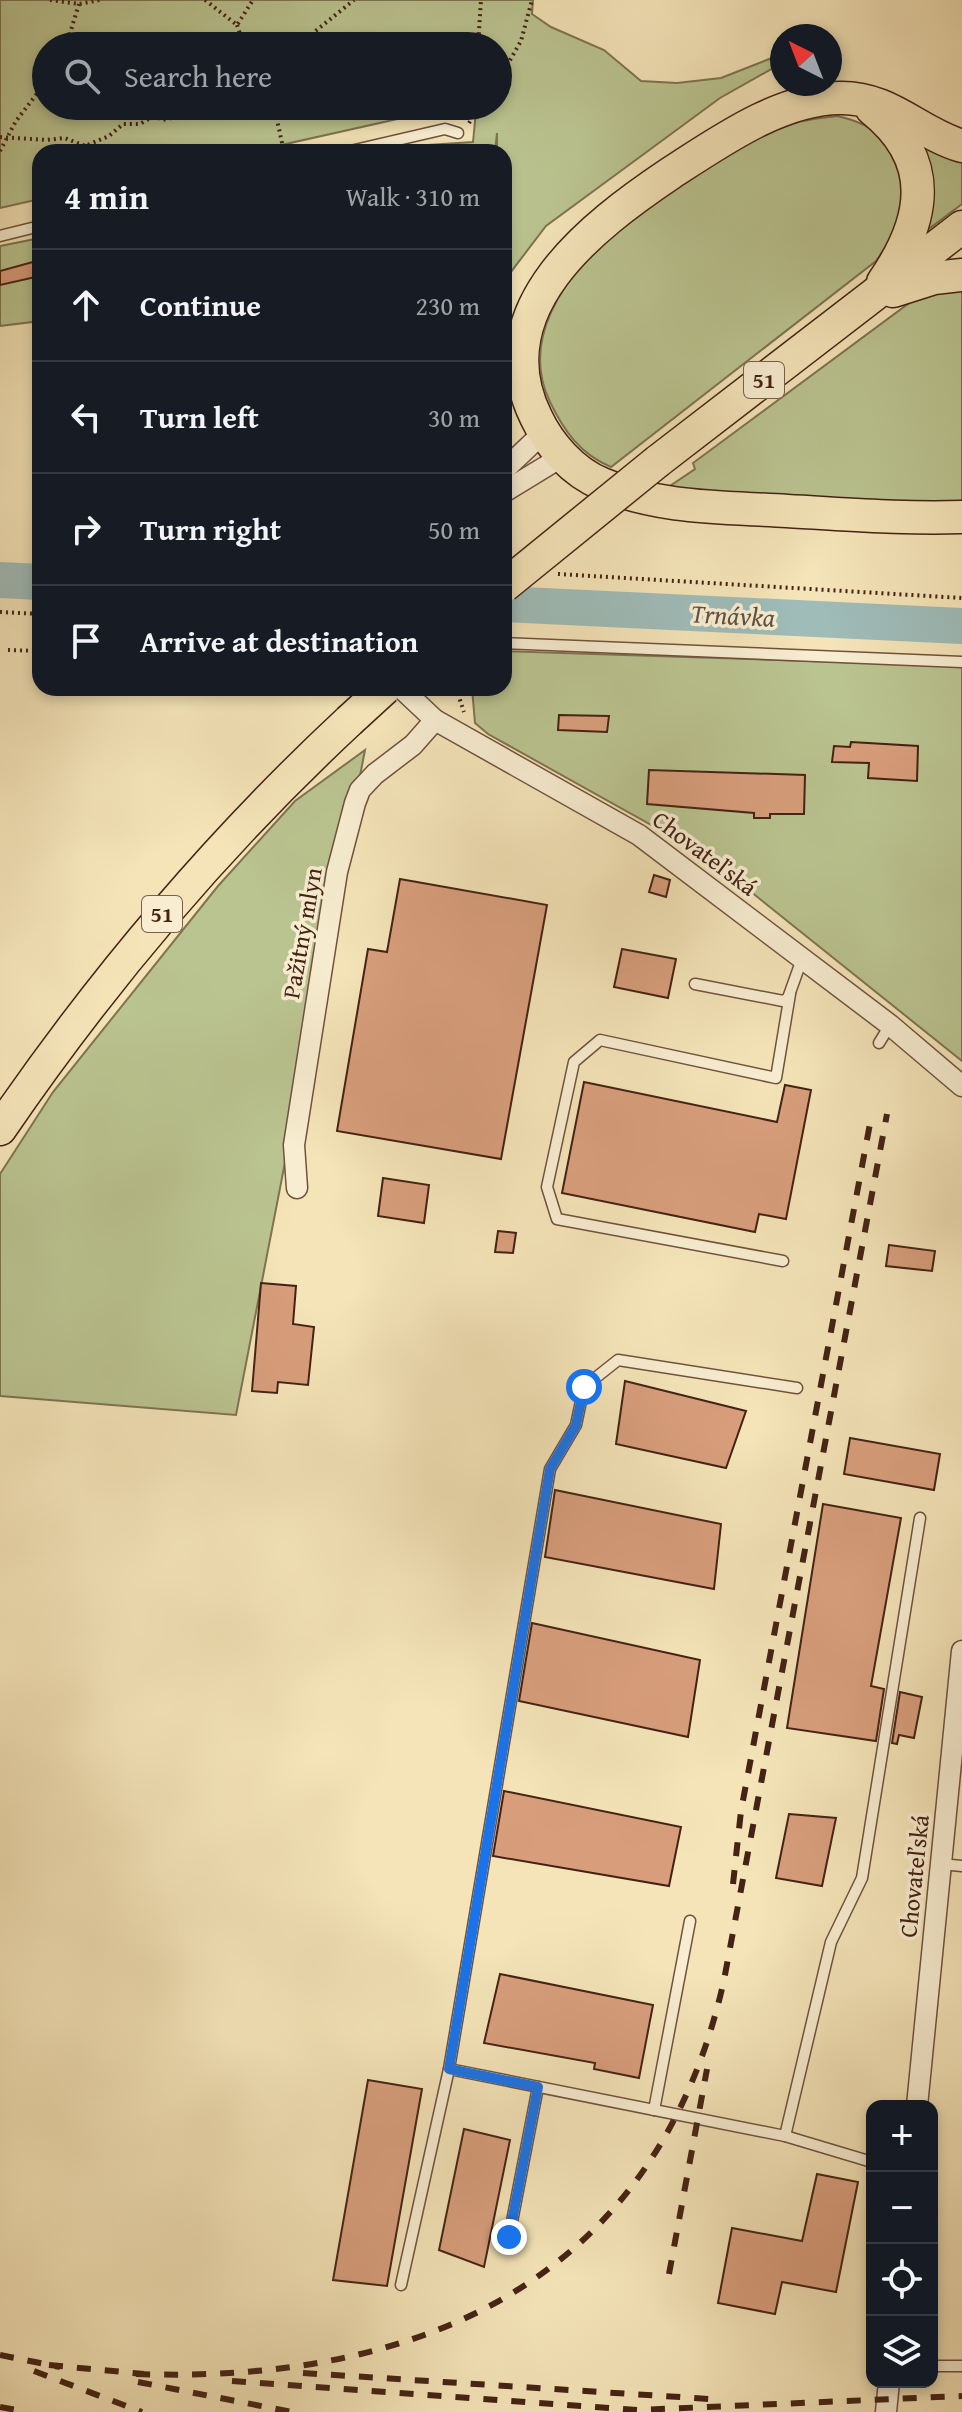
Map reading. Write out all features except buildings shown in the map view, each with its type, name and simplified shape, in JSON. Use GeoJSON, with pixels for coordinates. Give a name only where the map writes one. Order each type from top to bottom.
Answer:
{"type":"FeatureCollection","features":[{"type":"Feature","properties":{"kind":"main road"},"geometry":{"type":"LineString","coordinates":[[962,146],[885,105],[856,99],[808,102],[774,114],[701,154],[647,189],[564,260],[542,289],[530,313],[523,345],[527,394],[553,444],[583,474],[603,485],[652,499],[703,506],[902,518],[962,517]]}},
{"type":"Feature","properties":{"kind":"main road"},"geometry":{"type":"LineString","coordinates":[[856,99],[902,137],[915,164],[919,185],[908,234],[892,267],[871,298]]}},
{"type":"Feature","properties":{"kind":"main road","name":"51"},"geometry":{"type":"LineString","coordinates":[[512,580],[658,461],[962,227]]}},
{"type":"Feature","properties":{"kind":"main road"},"geometry":{"type":"LineString","coordinates":[[871,298],[934,278],[962,275]]}},
{"type":"Feature","properties":{"kind":"main road","name":"51"},"geometry":{"type":"LineString","coordinates":[[0,1129],[68,1032],[165,911],[236,831],[376,696]]}},
{"type":"Feature","properties":{"kind":"street"},"geometry":{"type":"LineString","coordinates":[[512,466],[553,444]]}},
{"type":"Feature","properties":{"kind":"street"},"geometry":{"type":"LineString","coordinates":[[512,484],[553,444]]}},
{"type":"Feature","properties":{"kind":"street","name":"Chovateľská"},"geometry":{"type":"LineString","coordinates":[[410,696],[435,720],[639,835],[890,1025],[962,1086]]}},
{"type":"Feature","properties":{"kind":"street","name":"Pažitný mlyn"},"geometry":{"type":"LineString","coordinates":[[297,1188],[294,1145],[337,872],[355,803],[360,790],[375,774],[413,745],[435,720]]}},
{"type":"Feature","properties":{"kind":"street","name":"Chovateľská"},"geometry":{"type":"LineString","coordinates":[[918,2100],[962,1651]]}},
{"type":"Feature","properties":{"kind":"street"},"geometry":{"type":"LineString","coordinates":[[886,2412],[888,2388]]}},
{"type":"Feature","properties":{"kind":"lane"},"geometry":{"type":"LineString","coordinates":[[390,144],[452,128],[458,133]]}},
{"type":"Feature","properties":{"kind":"lane"},"geometry":{"type":"LineString","coordinates":[[0,236],[32,228]]}},
{"type":"Feature","properties":{"kind":"lane"},"geometry":{"type":"LineString","coordinates":[[512,643],[962,662]]}},
{"type":"Feature","properties":{"kind":"lane"},"geometry":{"type":"LineString","coordinates":[[783,1261],[557,1219],[547,1187],[574,1062],[600,1040],[776,1078],[790,994],[802,959]]}},
{"type":"Feature","properties":{"kind":"lane"},"geometry":{"type":"LineString","coordinates":[[695,984],[783,1001],[790,994]]}},
{"type":"Feature","properties":{"kind":"lane"},"geometry":{"type":"LineString","coordinates":[[879,1043],[890,1025]]}},
{"type":"Feature","properties":{"kind":"lane"},"geometry":{"type":"LineString","coordinates":[[401,2285],[449,2069],[550,1469],[576,1425],[584,1387],[618,1360],[797,1388]]}},
{"type":"Feature","properties":{"kind":"lane"},"geometry":{"type":"LineString","coordinates":[[785,2136],[831,1942],[862,1878],[920,1518]]}},
{"type":"Feature","properties":{"kind":"lane"},"geometry":{"type":"LineString","coordinates":[[941,1864],[962,1866]]}},
{"type":"Feature","properties":{"kind":"lane"},"geometry":{"type":"LineString","coordinates":[[654,2110],[690,1921]]}},
{"type":"Feature","properties":{"kind":"lane"},"geometry":{"type":"LineString","coordinates":[[449,2069],[785,2136],[866,2160]]}},
{"type":"Feature","properties":{"kind":"lane"},"geometry":{"type":"LineString","coordinates":[[509,2237],[538,2087]]}},
{"type":"Feature","properties":{"kind":"lane"},"geometry":{"type":"LineString","coordinates":[[938,2366],[962,2366]]}},
{"type":"Feature","properties":{"kind":"path"},"geometry":{"type":"LineString","coordinates":[[50,0],[79,4],[100,0]]}},
{"type":"Feature","properties":{"kind":"path"},"geometry":{"type":"LineString","coordinates":[[205,0],[237,25],[239,32]]}},
{"type":"Feature","properties":{"kind":"path"},"geometry":{"type":"LineString","coordinates":[[237,25],[253,0]]}},
{"type":"Feature","properties":{"kind":"path"},"geometry":{"type":"LineString","coordinates":[[314,32],[354,0]]}},
{"type":"Feature","properties":{"kind":"path"},"geometry":{"type":"LineString","coordinates":[[479,32],[481,0]]}},
{"type":"Feature","properties":{"kind":"path"},"geometry":{"type":"LineString","coordinates":[[512,57],[521,41],[532,0]]}},
{"type":"Feature","properties":{"kind":"path"},"geometry":{"type":"LineString","coordinates":[[70,32],[79,4]]}},
{"type":"Feature","properties":{"kind":"path"},"geometry":{"type":"LineString","coordinates":[[0,151],[3,137],[32,100]]}},
{"type":"Feature","properties":{"kind":"path"},"geometry":{"type":"LineString","coordinates":[[90,144],[109,136],[123,124],[140,124],[147,120]]}},
{"type":"Feature","properties":{"kind":"path"},"geometry":{"type":"LineString","coordinates":[[277,120],[282,144]]}},
{"type":"Feature","properties":{"kind":"path"},"geometry":{"type":"LineString","coordinates":[[3,137],[65,138],[80,144]]}},
{"type":"Feature","properties":{"kind":"path"},"geometry":{"type":"LineString","coordinates":[[551,573],[962,598]]}},
{"type":"Feature","properties":{"kind":"path"},"geometry":{"type":"LineString","coordinates":[[0,612],[32,614]]}},
{"type":"Feature","properties":{"kind":"path"},"geometry":{"type":"LineString","coordinates":[[8,650],[32,651]]}},
{"type":"Feature","properties":{"kind":"path"},"geometry":{"type":"LineString","coordinates":[[458,696],[461,709],[470,721]]}},
{"type":"Feature","properties":{"kind":"green space"},"geometry":{"type":"Polygon","coordinates":[[[0,0],[533,0],[532,14],[551,27],[604,50],[641,81],[677,83],[721,78],[770,59],[770,70],[720,98],[546,226],[512,271],[512,144],[497,144],[497,133],[496,144],[443,144],[473,142],[475,120],[512,120],[512,32],[32,32],[32,120],[393,120],[286,144],[32,144],[32,201],[0,208],[0,0]]]}},
{"type":"Feature","properties":{"kind":"green space"},"geometry":{"type":"Polygon","coordinates":[[[837,116],[864,125],[884,138],[897,154],[903,173],[904,194],[900,216],[876,261],[611,467],[590,455],[567,432],[555,413],[540,357],[551,313],[578,270],[616,230],[662,194],[710,163],[795,123],[837,116]]]}},
{"type":"Feature","properties":{"kind":"green space"},"geometry":{"type":"Polygon","coordinates":[[[917,136],[962,159],[962,204],[922,234],[917,136]]]}},
{"type":"Feature","properties":{"kind":"green space"},"geometry":{"type":"Polygon","coordinates":[[[32,240],[32,322],[0,326],[0,246],[32,240]]]}},
{"type":"Feature","properties":{"kind":"green space"},"geometry":{"type":"Polygon","coordinates":[[[962,289],[962,504],[944,508],[667,488],[695,469],[693,463],[912,301],[941,290],[962,289]]]}},
{"type":"Feature","properties":{"kind":"green space"},"geometry":{"type":"Polygon","coordinates":[[[512,651],[962,666],[962,1061],[705,855],[488,734],[475,723],[473,696],[512,696],[512,651]]]}},
{"type":"Feature","properties":{"kind":"green space"},"geometry":{"type":"Polygon","coordinates":[[[365,750],[236,1415],[0,1396],[0,1174],[53,1092],[218,886],[295,801],[365,750]]]}},
{"type":"Feature","properties":{"kind":"waterway","name":"Trnávka"},"geometry":{"type":"LineString","coordinates":[[0,580],[32,582]]}},
{"type":"Feature","properties":{"kind":"waterway","name":"Trnávka"},"geometry":{"type":"LineString","coordinates":[[512,604],[962,626]]}},
{"type":"Feature","properties":{"kind":"railway"},"geometry":{"type":"LineString","coordinates":[[733,1884],[741,1811],[872,1113]]}},
{"type":"Feature","properties":{"kind":"railway"},"geometry":{"type":"LineString","coordinates":[[136,2374],[241,2372],[339,2359],[430,2333],[512,2293],[584,2239],[644,2170],[691,2083],[724,1980],[887,1114]]}},
{"type":"Feature","properties":{"kind":"railway"},"geometry":{"type":"LineString","coordinates":[[669,2274],[707,2069]]}},
{"type":"Feature","properties":{"kind":"railway"},"geometry":{"type":"LineString","coordinates":[[0,2355],[60,2367]]}},
{"type":"Feature","properties":{"kind":"railway"},"geometry":{"type":"LineString","coordinates":[[49,2365],[144,2374]]}},
{"type":"Feature","properties":{"kind":"railway"},"geometry":{"type":"LineString","coordinates":[[34,2371],[142,2412]]}},
{"type":"Feature","properties":{"kind":"railway"},"geometry":{"type":"LineString","coordinates":[[303,2373],[710,2399]]}},
{"type":"Feature","properties":{"kind":"railway"},"geometry":{"type":"LineString","coordinates":[[232,2381],[638,2410],[962,2396]]}},
{"type":"Feature","properties":{"kind":"railway"},"geometry":{"type":"LineString","coordinates":[[138,2382],[292,2412]]}},
{"type":"Feature","properties":{"kind":"railway"},"geometry":{"type":"LineString","coordinates":[[0,2407],[27,2412]]}},
{"type":"Feature","properties":{"kind":"route"},"geometry":{"type":"LineString","coordinates":[[509,2237],[538,2087],[449,2069],[550,1469],[576,1425],[584,1387]]}}]}
